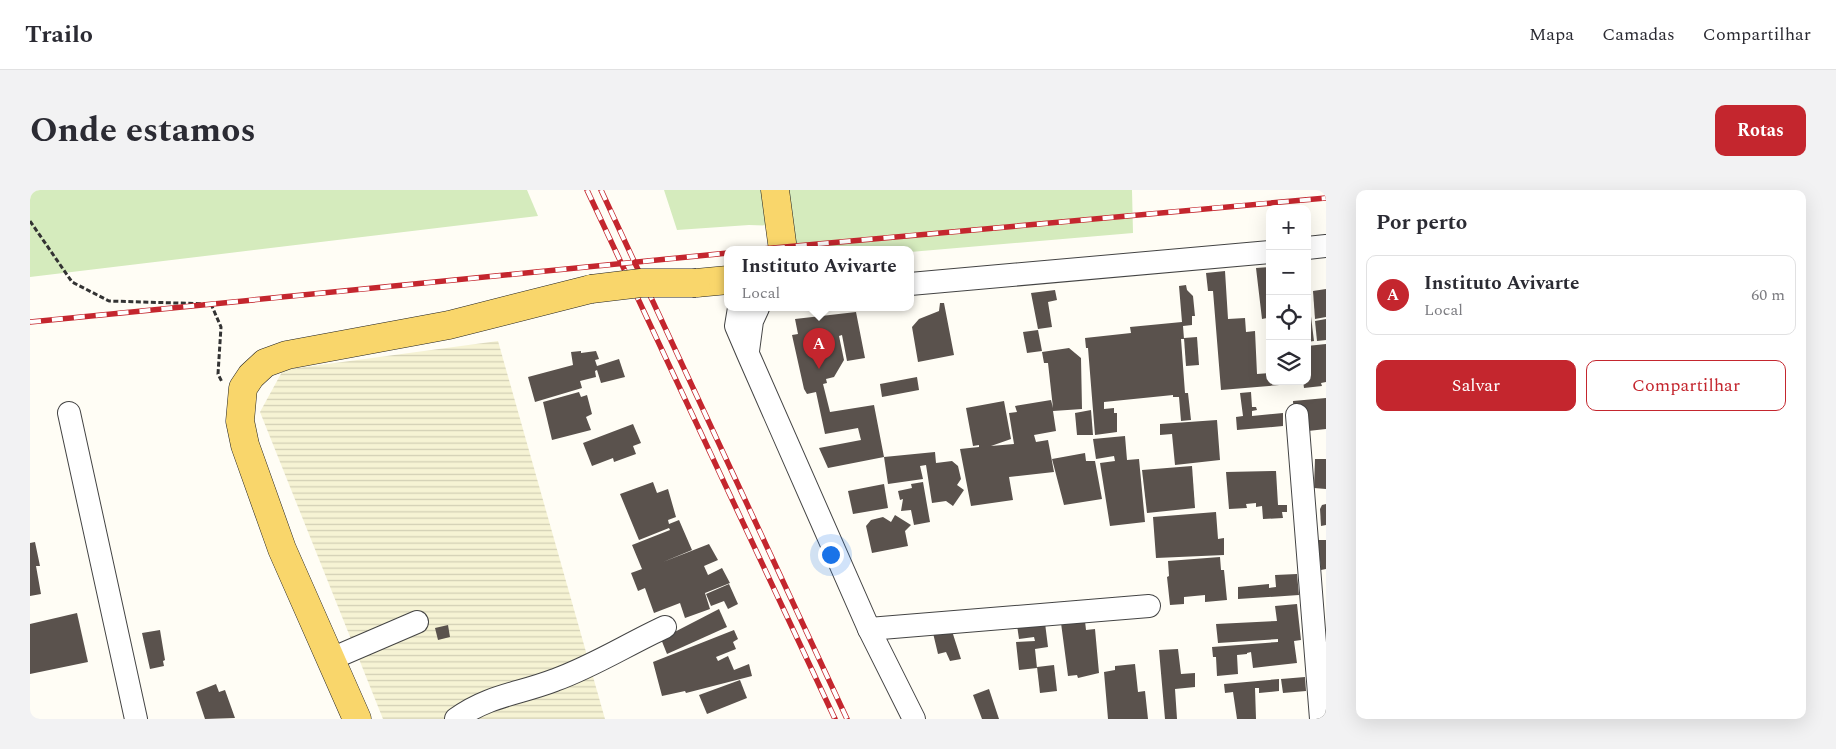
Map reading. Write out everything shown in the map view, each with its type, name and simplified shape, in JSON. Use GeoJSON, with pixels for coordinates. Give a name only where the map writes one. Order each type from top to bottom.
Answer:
{"type":"FeatureCollection","features":[{"type":"Feature","properties":{"kind":"main road"},"geometry":{"type":"LineString","coordinates":[[775,190],[782,246]]}},
{"type":"Feature","properties":{"kind":"main road"},"geometry":{"type":"LineString","coordinates":[[772,246],[779,222]]}},
{"type":"Feature","properties":{"kind":"main road"},"geometry":{"type":"LineString","coordinates":[[356,719],[282,549],[245,445],[240,421],[240,402],[243,388],[251,376],[265,363],[287,355],[449,325],[591,289],[641,283],[714,284]]}},
{"type":"Feature","properties":{"kind":"street"},"geometry":{"type":"LineString","coordinates":[[1311,248],[1326,246]]}},
{"type":"Feature","properties":{"kind":"street"},"geometry":{"type":"LineString","coordinates":[[914,284],[1266,252]]}},
{"type":"Feature","properties":{"kind":"street"},"geometry":{"type":"LineString","coordinates":[[738,311],[736,326],[748,354],[869,630],[914,719]]}},
{"type":"Feature","properties":{"kind":"street"},"geometry":{"type":"LineString","coordinates":[[748,354],[750,330],[757,311]]}},
{"type":"Feature","properties":{"kind":"street"},"geometry":{"type":"LineString","coordinates":[[69,413],[136,719]]}},
{"type":"Feature","properties":{"kind":"street"},"geometry":{"type":"LineString","coordinates":[[1297,415],[1321,719]]}},
{"type":"Feature","properties":{"kind":"street"},"geometry":{"type":"LineString","coordinates":[[869,630],[1149,606]]}},
{"type":"Feature","properties":{"kind":"street"},"geometry":{"type":"LineString","coordinates":[[331,659],[416,622]]}},
{"type":"Feature","properties":{"kind":"street"},"geometry":{"type":"LineString","coordinates":[[456,719],[499,696],[557,680],[665,627]]}},
{"type":"Feature","properties":{"kind":"path"},"geometry":{"type":"LineString","coordinates":[[30,221],[72,282],[109,302],[211,304],[221,327],[218,374],[225,389]]}},
{"type":"Feature","properties":{"kind":"shaded area"},"geometry":{"type":"Polygon","coordinates":[[[498,341],[605,719],[383,719],[260,412],[283,370],[498,341]]]}},
{"type":"Feature","properties":{"kind":"green space"},"geometry":{"type":"Polygon","coordinates":[[[30,190],[527,190],[538,216],[30,277],[30,190]]]}},
{"type":"Feature","properties":{"kind":"green space"},"geometry":{"type":"Polygon","coordinates":[[[664,190],[1132,190],[1133,233],[914,252],[914,246],[793,246],[788,226],[749,225],[677,230],[664,190]]]}},
{"type":"Feature","properties":{"kind":"building"},"geometry":{"type":"Polygon","coordinates":[[[1266,267],[1266,318],[1262,319],[1256,268],[1266,267]]]}},
{"type":"Feature","properties":{"kind":"building"},"geometry":{"type":"Polygon","coordinates":[[[1225,271],[1228,319],[1245,318],[1246,332],[1255,331],[1257,374],[1266,373],[1266,385],[1280,385],[1221,390],[1213,291],[1208,291],[1206,273],[1225,271]]]}},
{"type":"Feature","properties":{"kind":"building"},"geometry":{"type":"Polygon","coordinates":[[[1186,285],[1187,290],[1193,296],[1195,316],[1192,316],[1192,325],[1183,326],[1184,339],[1181,339],[1185,393],[1188,393],[1191,420],[1181,421],[1179,397],[1173,397],[1173,395],[1104,402],[1104,409],[1114,408],[1114,413],[1117,413],[1117,432],[1095,435],[1088,348],[1086,348],[1085,338],[1131,333],[1130,327],[1182,322],[1179,286],[1186,285]]]}},
{"type":"Feature","properties":{"kind":"building"},"geometry":{"type":"Polygon","coordinates":[[[1326,289],[1326,317],[1315,319],[1313,291],[1326,289]]]}},
{"type":"Feature","properties":{"kind":"building"},"geometry":{"type":"Polygon","coordinates":[[[1055,290],[1057,300],[1048,302],[1052,327],[1038,329],[1031,293],[1055,290]]]}},
{"type":"Feature","properties":{"kind":"building"},"geometry":{"type":"Polygon","coordinates":[[[940,303],[944,303],[954,355],[918,362],[912,327],[919,319],[939,311],[940,303]]]}},
{"type":"Feature","properties":{"kind":"building"},"geometry":{"type":"Polygon","coordinates":[[[856,312],[865,358],[847,361],[842,335],[839,336],[844,360],[834,377],[826,379],[827,383],[823,384],[830,412],[874,405],[884,457],[828,468],[819,448],[861,440],[858,428],[825,434],[816,392],[807,394],[804,389],[792,335],[798,334],[795,319],[856,312]]]}},
{"type":"Feature","properties":{"kind":"building"},"geometry":{"type":"Polygon","coordinates":[[[1311,317],[1314,341],[1311,341],[1311,317]]]}},
{"type":"Feature","properties":{"kind":"building"},"geometry":{"type":"Polygon","coordinates":[[[1326,319],[1326,340],[1317,341],[1315,321],[1326,319]]]}},
{"type":"Feature","properties":{"kind":"building"},"geometry":{"type":"Polygon","coordinates":[[[1038,330],[1042,351],[1027,353],[1023,332],[1038,330]]]}},
{"type":"Feature","properties":{"kind":"building"},"geometry":{"type":"Polygon","coordinates":[[[1197,337],[1199,365],[1186,366],[1184,338],[1197,337]]]}},
{"type":"Feature","properties":{"kind":"building"},"geometry":{"type":"Polygon","coordinates":[[[1326,344],[1326,382],[1321,383],[1322,386],[1304,388],[1304,385],[1311,385],[1311,346],[1326,344]]]}},
{"type":"Feature","properties":{"kind":"building"},"geometry":{"type":"Polygon","coordinates":[[[1069,348],[1081,358],[1082,409],[1053,411],[1056,431],[1034,435],[1036,442],[1048,440],[1054,472],[1009,477],[1013,500],[971,506],[960,449],[979,447],[979,445],[973,446],[966,408],[1004,401],[1011,439],[991,446],[1014,444],[1009,413],[1017,412],[1015,406],[1051,400],[1053,408],[1048,363],[1044,363],[1042,352],[1069,348]]]}},
{"type":"Feature","properties":{"kind":"building"},"geometry":{"type":"Polygon","coordinates":[[[581,351],[581,353],[596,351],[599,359],[595,360],[597,366],[619,359],[625,377],[601,383],[597,370],[595,371],[596,377],[580,381],[582,388],[535,402],[528,377],[573,365],[571,352],[581,351]]]}},
{"type":"Feature","properties":{"kind":"building"},"geometry":{"type":"Polygon","coordinates":[[[917,377],[919,390],[882,397],[880,384],[917,377]]]}},
{"type":"Feature","properties":{"kind":"building"},"geometry":{"type":"Polygon","coordinates":[[[579,392],[581,397],[587,395],[592,414],[586,417],[591,430],[552,440],[543,402],[579,392]]]}},
{"type":"Feature","properties":{"kind":"building"},"geometry":{"type":"Polygon","coordinates":[[[1251,392],[1252,407],[1256,407],[1257,410],[1252,411],[1252,416],[1283,413],[1283,426],[1237,430],[1236,417],[1243,416],[1240,393],[1251,392]]]}},
{"type":"Feature","properties":{"kind":"building"},"geometry":{"type":"Polygon","coordinates":[[[1326,398],[1326,429],[1308,431],[1294,414],[1293,401],[1326,398]]]}},
{"type":"Feature","properties":{"kind":"building"},"geometry":{"type":"Polygon","coordinates":[[[1091,410],[1093,435],[1077,435],[1075,413],[1091,410]]]}},
{"type":"Feature","properties":{"kind":"building"},"geometry":{"type":"Polygon","coordinates":[[[1217,420],[1220,460],[1175,465],[1172,434],[1160,435],[1160,424],[1217,420]]]}},
{"type":"Feature","properties":{"kind":"building"},"geometry":{"type":"Polygon","coordinates":[[[633,424],[641,443],[633,446],[636,454],[614,462],[613,458],[592,466],[583,443],[633,424]]]}},
{"type":"Feature","properties":{"kind":"building"},"geometry":{"type":"Polygon","coordinates":[[[1125,436],[1127,460],[1139,459],[1145,522],[1110,526],[1100,463],[1115,461],[1114,456],[1096,459],[1093,439],[1125,436]]]}},
{"type":"Feature","properties":{"kind":"building"},"geometry":{"type":"Polygon","coordinates":[[[935,452],[936,463],[952,461],[958,466],[961,479],[957,485],[964,490],[953,506],[946,501],[932,503],[926,465],[920,466],[923,479],[888,484],[884,457],[935,452]]]}},
{"type":"Feature","properties":{"kind":"building"},"geometry":{"type":"Polygon","coordinates":[[[1085,453],[1086,461],[1095,461],[1102,499],[1064,505],[1052,459],[1085,453]]]}},
{"type":"Feature","properties":{"kind":"building"},"geometry":{"type":"Polygon","coordinates":[[[1315,459],[1326,459],[1326,489],[1314,488],[1315,459]]]}},
{"type":"Feature","properties":{"kind":"building"},"geometry":{"type":"Polygon","coordinates":[[[1192,466],[1195,508],[1147,513],[1142,470],[1192,466]]]}},
{"type":"Feature","properties":{"kind":"building"},"geometry":{"type":"Polygon","coordinates":[[[1276,471],[1278,505],[1287,505],[1287,512],[1282,512],[1283,518],[1263,519],[1262,506],[1256,507],[1256,503],[1246,504],[1247,508],[1229,509],[1226,472],[1276,471]]]}},
{"type":"Feature","properties":{"kind":"building"},"geometry":{"type":"Polygon","coordinates":[[[653,482],[657,493],[668,489],[676,517],[668,520],[669,524],[679,520],[692,550],[663,562],[709,544],[718,560],[704,566],[708,575],[722,568],[730,583],[705,593],[710,609],[685,618],[680,603],[654,613],[645,588],[638,591],[631,573],[642,569],[632,545],[670,530],[669,528],[639,540],[620,494],[653,482]]]}},
{"type":"Feature","properties":{"kind":"building"},"geometry":{"type":"Polygon","coordinates":[[[923,482],[930,522],[914,525],[911,510],[901,511],[903,499],[900,500],[898,491],[912,488],[911,484],[923,482]]]}},
{"type":"Feature","properties":{"kind":"building"},"geometry":{"type":"Polygon","coordinates":[[[884,484],[888,508],[853,514],[848,491],[884,484]]]}},
{"type":"Feature","properties":{"kind":"building"},"geometry":{"type":"Polygon","coordinates":[[[1326,504],[1326,525],[1321,526],[1320,509],[1322,505],[1326,504]]]}},
{"type":"Feature","properties":{"kind":"building"},"geometry":{"type":"Polygon","coordinates":[[[1216,512],[1218,539],[1224,538],[1224,555],[1156,558],[1153,517],[1216,512]]]}},
{"type":"Feature","properties":{"kind":"building"},"geometry":{"type":"Polygon","coordinates":[[[895,515],[911,525],[905,531],[908,546],[872,553],[866,526],[871,520],[883,517],[891,522],[895,515]]]}},
{"type":"Feature","properties":{"kind":"building"},"geometry":{"type":"Polygon","coordinates":[[[1318,540],[1326,540],[1326,569],[1321,570],[1318,540]]]}},
{"type":"Feature","properties":{"kind":"building"},"geometry":{"type":"Polygon","coordinates":[[[35,542],[40,566],[36,566],[41,594],[30,596],[30,543],[35,542]]]}},
{"type":"Feature","properties":{"kind":"building"},"geometry":{"type":"Polygon","coordinates":[[[1220,557],[1221,570],[1224,570],[1227,600],[1205,602],[1205,595],[1184,597],[1184,604],[1170,605],[1167,577],[1169,576],[1168,561],[1220,557]]]}},
{"type":"Feature","properties":{"kind":"building"},"geometry":{"type":"Polygon","coordinates":[[[1297,574],[1299,595],[1238,599],[1238,587],[1269,584],[1269,588],[1276,587],[1275,575],[1297,574]]]}},
{"type":"Feature","properties":{"kind":"building"},"geometry":{"type":"Polygon","coordinates":[[[729,584],[738,604],[728,609],[724,601],[711,606],[706,594],[729,584]]]}},
{"type":"Feature","properties":{"kind":"building"},"geometry":{"type":"Polygon","coordinates":[[[1297,604],[1301,640],[1294,641],[1297,663],[1253,668],[1251,652],[1237,655],[1238,674],[1217,676],[1216,657],[1213,657],[1212,647],[1278,642],[1278,639],[1218,643],[1216,624],[1277,621],[1275,606],[1297,604]]]}},
{"type":"Feature","properties":{"kind":"building"},"geometry":{"type":"Polygon","coordinates":[[[719,609],[727,627],[667,654],[661,639],[719,609]]]}},
{"type":"Feature","properties":{"kind":"building"},"geometry":{"type":"Polygon","coordinates":[[[77,613],[88,662],[30,674],[30,624],[77,613]]]}},
{"type":"Feature","properties":{"kind":"building"},"geometry":{"type":"Polygon","coordinates":[[[1085,621],[1086,630],[1095,629],[1099,673],[1078,678],[1077,675],[1068,676],[1061,623],[1085,621]]]}},
{"type":"Feature","properties":{"kind":"building"},"geometry":{"type":"Polygon","coordinates":[[[1045,623],[1048,647],[1035,649],[1037,668],[1019,670],[1016,642],[1035,641],[1034,637],[1019,639],[1017,625],[1045,623]]]}},
{"type":"Feature","properties":{"kind":"building"},"geometry":{"type":"Polygon","coordinates":[[[448,625],[450,637],[438,640],[435,628],[448,625]]]}},
{"type":"Feature","properties":{"kind":"building"},"geometry":{"type":"Polygon","coordinates":[[[160,630],[165,660],[163,661],[164,666],[150,669],[142,633],[160,630]]]}},
{"type":"Feature","properties":{"kind":"building"},"geometry":{"type":"Polygon","coordinates":[[[734,630],[738,639],[733,642],[736,649],[716,657],[718,661],[728,656],[734,670],[749,664],[752,676],[686,693],[685,691],[662,696],[653,662],[734,630]]]}},
{"type":"Feature","properties":{"kind":"building"},"geometry":{"type":"Polygon","coordinates":[[[952,631],[961,659],[950,661],[946,652],[938,654],[933,633],[952,631]]]}},
{"type":"Feature","properties":{"kind":"building"},"geometry":{"type":"Polygon","coordinates":[[[1178,649],[1181,674],[1195,673],[1195,687],[1175,689],[1177,719],[1165,719],[1159,650],[1178,649]]]}},
{"type":"Feature","properties":{"kind":"building"},"geometry":{"type":"Polygon","coordinates":[[[1135,664],[1138,692],[1145,691],[1148,719],[1108,719],[1104,672],[1115,670],[1115,666],[1135,664]]]}},
{"type":"Feature","properties":{"kind":"building"},"geometry":{"type":"Polygon","coordinates":[[[1054,665],[1057,691],[1040,693],[1037,667],[1054,665]]]}},
{"type":"Feature","properties":{"kind":"building"},"geometry":{"type":"Polygon","coordinates":[[[1305,677],[1306,691],[1283,693],[1281,679],[1305,677]]]}},
{"type":"Feature","properties":{"kind":"building"},"geometry":{"type":"Polygon","coordinates":[[[1279,679],[1279,691],[1259,693],[1259,688],[1255,688],[1256,719],[1237,719],[1233,692],[1225,693],[1224,684],[1279,679]]]}},
{"type":"Feature","properties":{"kind":"building"},"geometry":{"type":"Polygon","coordinates":[[[740,680],[747,698],[707,714],[699,695],[740,680]]]}},
{"type":"Feature","properties":{"kind":"building"},"geometry":{"type":"Polygon","coordinates":[[[216,684],[219,692],[225,690],[235,718],[205,719],[196,692],[216,684]]]}},
{"type":"Feature","properties":{"kind":"building"},"geometry":{"type":"Polygon","coordinates":[[[989,689],[999,719],[982,719],[973,695],[989,689]]]}},
{"type":"Feature","properties":{"kind":"railway"},"geometry":{"type":"LineString","coordinates":[[587,190],[835,719]]}},
{"type":"Feature","properties":{"kind":"railway"},"geometry":{"type":"LineString","coordinates":[[601,190],[847,719]]}},
{"type":"Feature","properties":{"kind":"railway"},"geometry":{"type":"LineString","coordinates":[[796,246],[1326,198]]}},
{"type":"Feature","properties":{"kind":"railway"},"geometry":{"type":"LineString","coordinates":[[30,322],[724,253]]}},
{"type":"Feature","properties":{"kind":"place","name":"Instituto Avivarte"},"geometry":{"type":"Point","coordinates":[819,369]}}]}
